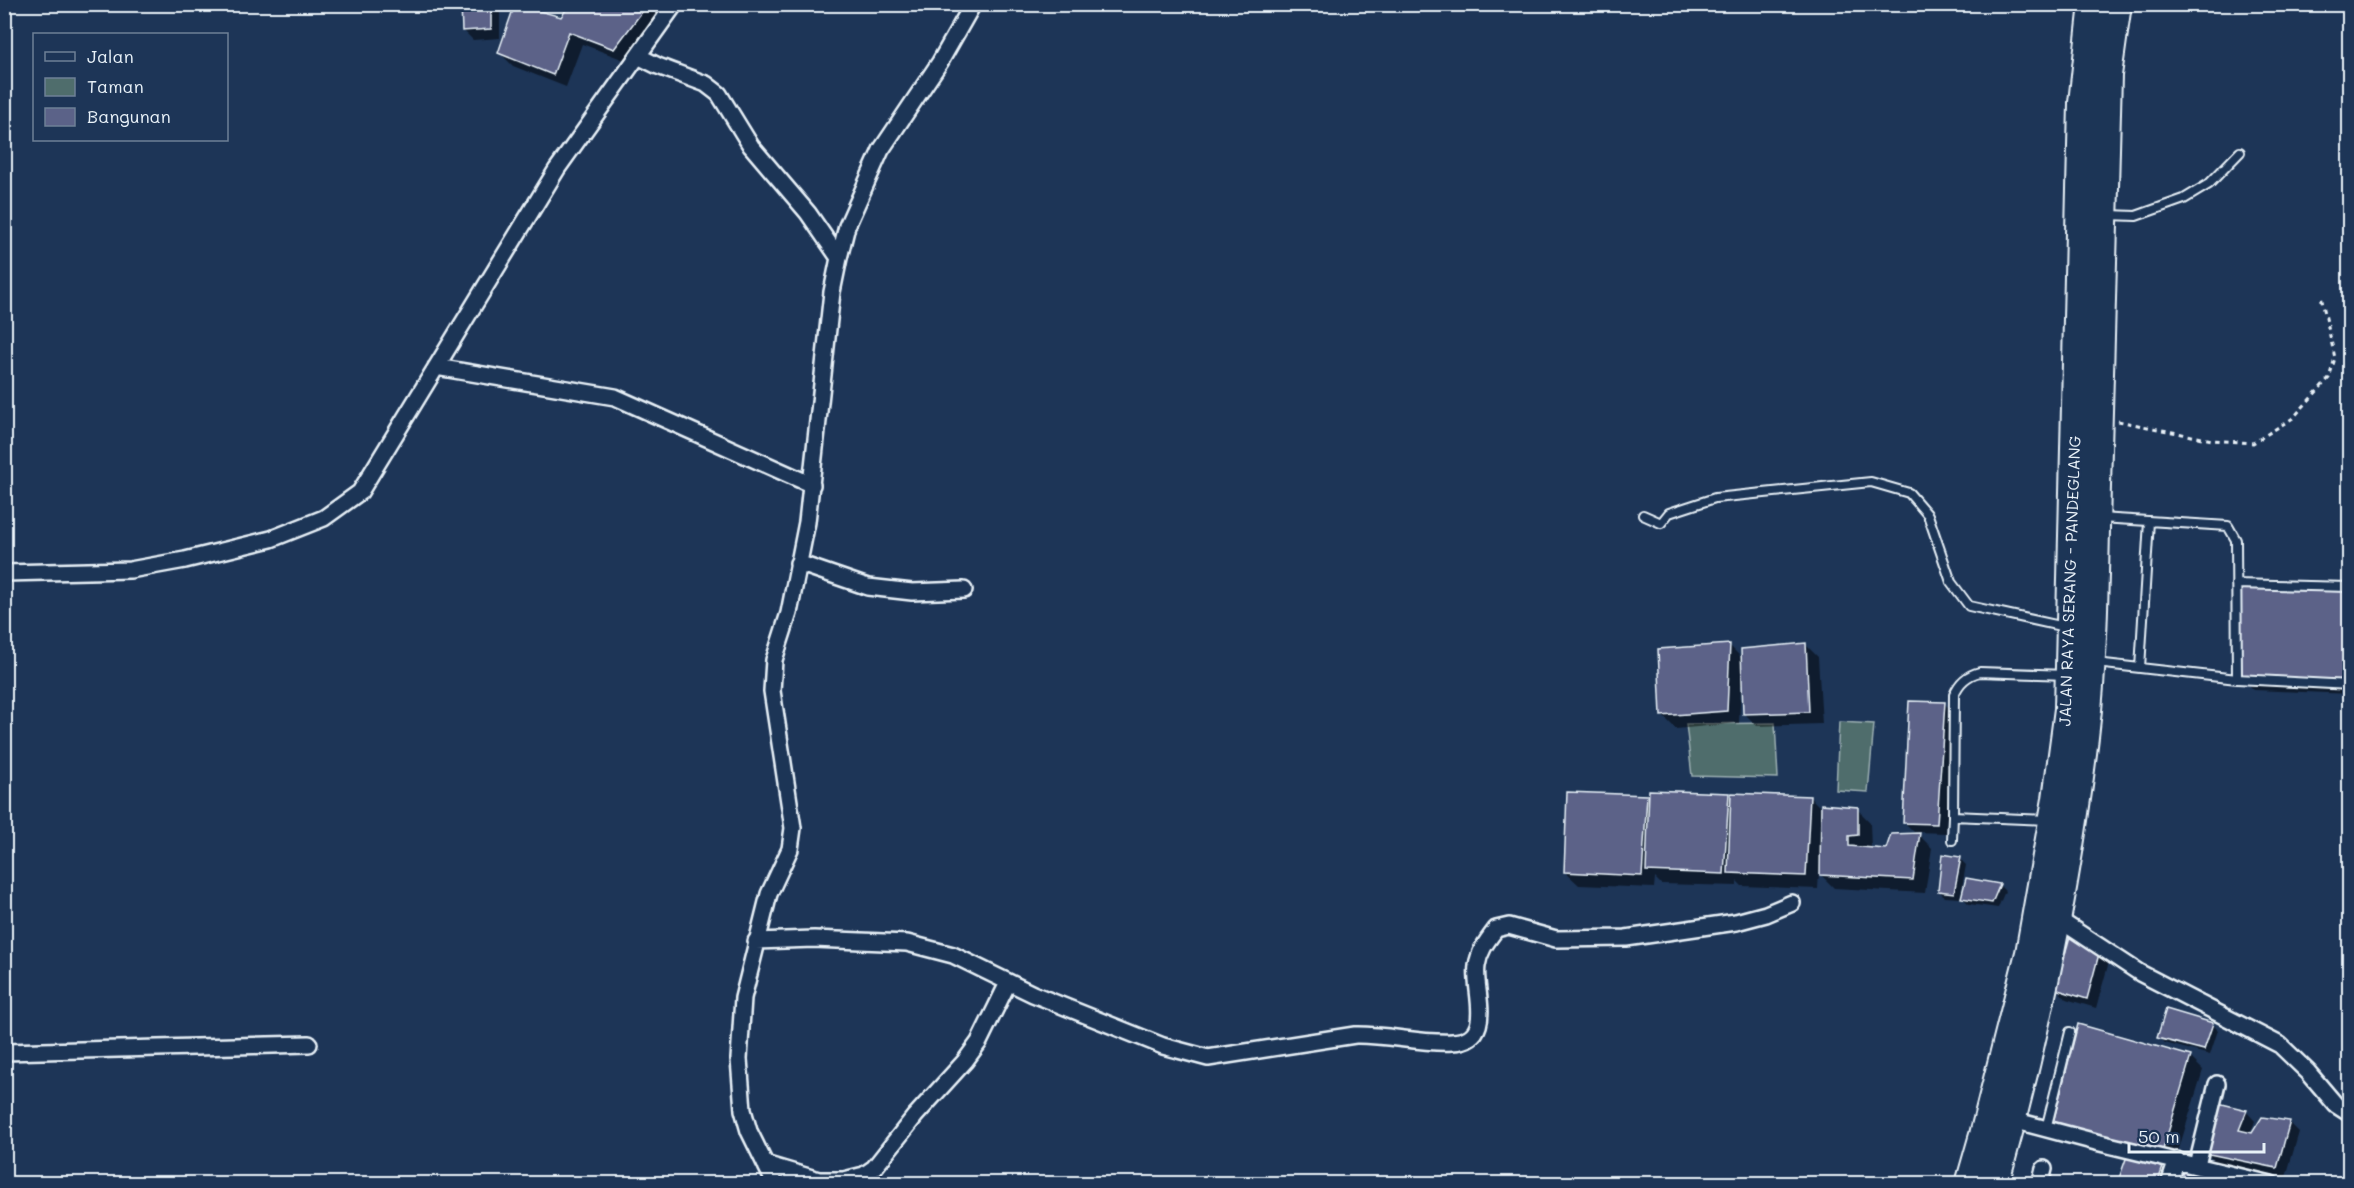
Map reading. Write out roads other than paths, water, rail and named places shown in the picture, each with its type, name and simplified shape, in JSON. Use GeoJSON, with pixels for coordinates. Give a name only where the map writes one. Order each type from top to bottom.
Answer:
{"type":"FeatureCollection","features":[{"type":"Feature","properties":{"kind":"highway","name":"JALAN RAYA SERANG - PANDEGLANG"},"geometry":{"type":"LineString","coordinates":[[1969,1184],[1994,1141],[2013,1120],[2040,956],[2052,820],[2068,709],[2075,686],[2091,662],[2084,518],[2082,103],[2093,4]]}},
{"type":"Feature","properties":{"kind":"highway","name":"JALAN RAYA SERANG - PANDEGLANG"},"geometry":{"type":"LineString","coordinates":[[1995,1184],[1994,1141],[2040,956],[2058,919],[2072,842],[2075,686],[2069,628],[2099,416],[2108,75],[2118,4]]}},
{"type":"Feature","properties":{"kind":"street"},"geometry":{"type":"LineString","coordinates":[[4,573],[130,570],[163,564],[271,539],[324,518],[360,492],[557,169],[675,4]]}},
{"type":"Feature","properties":{"kind":"street"},"geometry":{"type":"LineString","coordinates":[[775,1184],[749,1131],[743,1110],[740,1059],[743,998],[769,894],[792,838],[793,828],[772,691],[774,660],[789,613],[812,485],[812,459],[832,292],[847,226],[881,150],[940,62],[974,4]]}},
{"type":"Feature","properties":{"kind":"street"},"geometry":{"type":"LineString","coordinates":[[638,56],[657,66],[706,84],[719,94],[751,146],[808,213],[839,258]]}},
{"type":"Feature","properties":{"kind":"street"},"geometry":{"type":"LineString","coordinates":[[436,367],[615,397],[812,485]]}},
{"type":"Feature","properties":{"kind":"street"},"geometry":{"type":"LineString","coordinates":[[798,563],[868,587],[912,592],[964,590]]}},
{"type":"Feature","properties":{"kind":"street"},"geometry":{"type":"LineString","coordinates":[[756,941],[814,939],[907,943],[953,955],[1008,983],[1163,1046],[1208,1058],[1354,1035],[1378,1034],[1456,1042],[1468,1038],[1478,1028],[1480,1012],[1476,967],[1482,948],[1496,929],[1509,926],[1556,939],[1626,938],[1736,922],[1766,914],[1792,903]]}},
{"type":"Feature","properties":{"kind":"street"},"geometry":{"type":"LineString","coordinates":[[2058,919],[2140,974],[2280,1046],[2308,1072],[2336,1105],[2349,1114]]}},
{"type":"Feature","properties":{"kind":"street"},"geometry":{"type":"LineString","coordinates":[[765,1164],[819,1180],[844,1180],[864,1175],[874,1168],[979,1042],[1008,983]]}},
{"type":"Feature","properties":{"kind":"street"},"geometry":{"type":"LineString","coordinates":[[4,1052],[309,1044]]}},
{"type":"Feature","properties":{"kind":"street"},"geometry":{"type":"LineString","coordinates":[[2197,1165],[2217,1084]]}},
{"type":"Feature","properties":{"kind":"street"},"geometry":{"type":"LineString","coordinates":[[2013,1120],[2271,1184]]}},
{"type":"Feature","properties":{"kind":"street"},"geometry":{"type":"LineString","coordinates":[[2169,1184],[2177,1160]]}},
{"type":"Feature","properties":{"kind":"lane"},"geometry":{"type":"LineString","coordinates":[[2104,215],[2136,216],[2184,199],[2209,184],[2240,152]]}},
{"type":"Feature","properties":{"kind":"lane"},"geometry":{"type":"LineString","coordinates":[[1643,515],[1661,523],[1669,513],[1715,498],[1871,482],[1909,493],[1928,515],[1951,582],[1969,606],[2069,628]]}},
{"type":"Feature","properties":{"kind":"lane"},"geometry":{"type":"LineString","coordinates":[[2084,518],[2212,523],[2228,526],[2236,540],[2237,679]]}},
{"type":"Feature","properties":{"kind":"lane"},"geometry":{"type":"LineString","coordinates":[[2140,668],[2150,521]]}},
{"type":"Feature","properties":{"kind":"lane"},"geometry":{"type":"LineString","coordinates":[[2236,584],[2349,587]]}},
{"type":"Feature","properties":{"kind":"lane"},"geometry":{"type":"LineString","coordinates":[[2091,662],[2237,679],[2349,685]]}},
{"type":"Feature","properties":{"kind":"lane"},"geometry":{"type":"LineString","coordinates":[[1952,840],[1954,695],[1961,682],[1967,676],[1980,672],[2075,686]]}},
{"type":"Feature","properties":{"kind":"lane"},"geometry":{"type":"LineString","coordinates":[[1953,816],[2052,820]]}},
{"type":"Feature","properties":{"kind":"lane"},"geometry":{"type":"LineString","coordinates":[[2046,1129],[2070,1032]]}}]}
